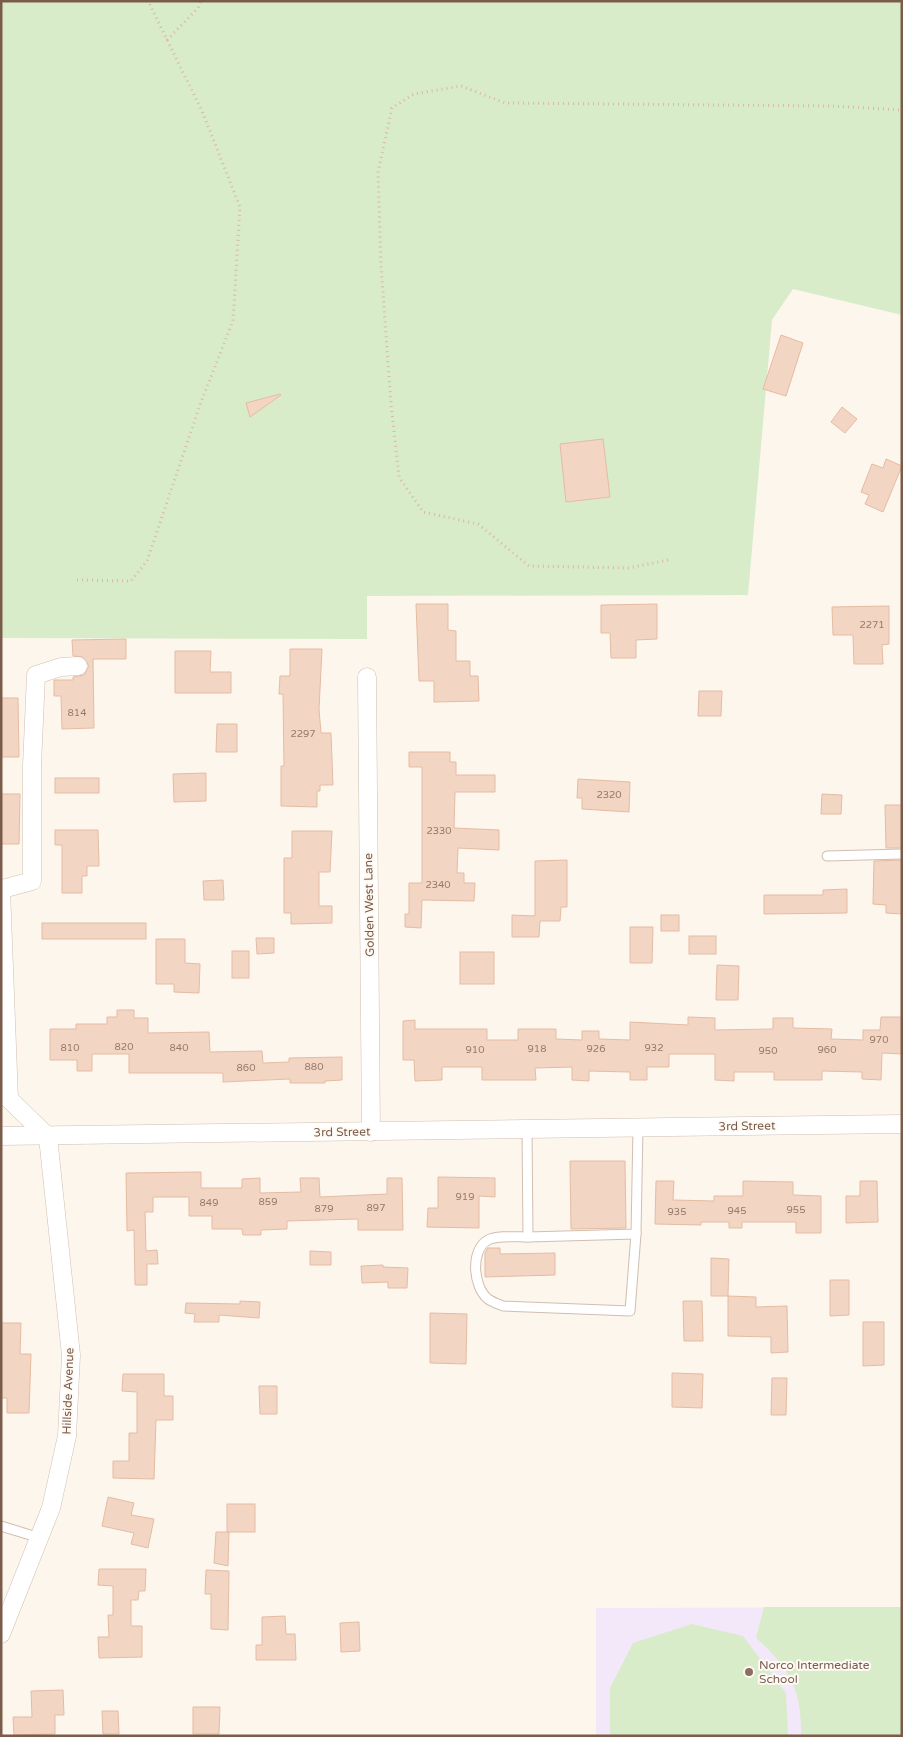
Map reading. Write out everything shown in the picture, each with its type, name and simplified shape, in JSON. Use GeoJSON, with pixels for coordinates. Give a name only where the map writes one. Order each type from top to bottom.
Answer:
{"type":"FeatureCollection","features":[{"type":"Feature","properties":{"kind":"street"},"geometry":{"type":"LineString","coordinates":[[48,1137],[9,1099],[2,889],[32,881],[32,766],[36,675],[61,667],[78,666]]}},
{"type":"Feature","properties":{"kind":"street","name":"Golden West Lane"},"geometry":{"type":"LineString","coordinates":[[367,677],[371,1132]]}},
{"type":"Feature","properties":{"kind":"street","name":"3rd Street"},"geometry":{"type":"LineString","coordinates":[[1,1136],[48,1137],[902,1124]]}},
{"type":"Feature","properties":{"kind":"street","name":"Hillside Avenue"},"geometry":{"type":"LineString","coordinates":[[1,1634],[51,1508],[67,1436],[71,1355],[48,1137]]}},
{"type":"Feature","properties":{"kind":"lane"},"geometry":{"type":"LineString","coordinates":[[828,856],[902,854]]}},
{"type":"Feature","properties":{"kind":"lane"},"geometry":{"type":"LineString","coordinates":[[636,1234],[489,1239],[478,1249],[475,1270],[480,1290],[488,1299],[502,1306],[630,1311],[636,1234],[638,1128]]}},
{"type":"Feature","properties":{"kind":"lane"},"geometry":{"type":"LineString","coordinates":[[527,1129],[528,1237]]}},
{"type":"Feature","properties":{"kind":"lane"},"geometry":{"type":"LineString","coordinates":[[1,1526],[40,1538]]}},
{"type":"Feature","properties":{"kind":"path"},"geometry":{"type":"LineString","coordinates":[[78,580],[131,581],[147,561],[201,402],[233,321],[240,207],[202,111],[148,1]]}},
{"type":"Feature","properties":{"kind":"path"},"geometry":{"type":"LineString","coordinates":[[167,40],[198,8],[201,1]]}},
{"type":"Feature","properties":{"kind":"path"},"geometry":{"type":"LineString","coordinates":[[668,560],[629,568],[529,566],[478,524],[423,512],[399,477],[391,404],[381,265],[378,172],[392,108],[414,94],[461,86],[505,103],[830,106],[902,110]]}},
{"type":"Feature","properties":{"kind":"shaded area","name":"Norco Intermediate School"},"geometry":{"type":"Polygon","coordinates":[[[902,1607],[902,1736],[596,1736],[596,1608],[902,1607]]]}},
{"type":"Feature","properties":{"kind":"green space"},"geometry":{"type":"Polygon","coordinates":[[[1,1],[902,1],[902,315],[793,289],[772,320],[748,595],[367,596],[367,639],[1,638],[1,1]]]}},
{"type":"Feature","properties":{"kind":"green space"},"geometry":{"type":"Polygon","coordinates":[[[764,1607],[902,1607],[902,1736],[801,1736],[799,1706],[792,1681],[778,1660],[756,1638],[764,1607]]]}},
{"type":"Feature","properties":{"kind":"green space"},"geometry":{"type":"Polygon","coordinates":[[[692,1624],[743,1636],[786,1693],[788,1736],[610,1736],[610,1688],[633,1643],[692,1624]]]}},
{"type":"Feature","properties":{"kind":"building"},"geometry":{"type":"Polygon","coordinates":[[[781,335],[803,343],[786,396],[763,389],[781,335]]]}},
{"type":"Feature","properties":{"kind":"building"},"geometry":{"type":"Polygon","coordinates":[[[281,395],[250,417],[246,403],[281,395]]]}},
{"type":"Feature","properties":{"kind":"building"},"geometry":{"type":"Polygon","coordinates":[[[842,407],[857,419],[845,433],[831,422],[842,407]]]}},
{"type":"Feature","properties":{"kind":"building"},"geometry":{"type":"Polygon","coordinates":[[[603,439],[610,497],[566,502],[560,444],[603,439]]]}},
{"type":"Feature","properties":{"kind":"building"},"geometry":{"type":"Polygon","coordinates":[[[886,459],[902,466],[883,512],[865,504],[869,495],[861,492],[872,464],[883,468],[886,459]]]}},
{"type":"Feature","properties":{"kind":"building"},"geometry":{"type":"Polygon","coordinates":[[[416,604],[448,604],[448,630],[456,631],[456,661],[470,661],[470,676],[478,676],[479,701],[434,702],[434,681],[419,681],[416,604]]]}},
{"type":"Feature","properties":{"kind":"building"},"geometry":{"type":"Polygon","coordinates":[[[657,604],[657,639],[636,640],[636,658],[611,658],[610,633],[601,633],[601,605],[657,604]]]}},
{"type":"Feature","properties":{"kind":"building"},"geometry":{"type":"Polygon","coordinates":[[[889,606],[889,644],[882,645],[883,664],[854,664],[853,635],[833,635],[832,607],[889,606]]]}},
{"type":"Feature","properties":{"kind":"building"},"geometry":{"type":"Polygon","coordinates":[[[126,639],[126,659],[93,659],[94,728],[62,729],[61,696],[54,696],[54,680],[73,680],[73,677],[84,675],[89,666],[83,657],[73,656],[72,640],[126,639]]]}},
{"type":"Feature","properties":{"kind":"building"},"geometry":{"type":"Polygon","coordinates":[[[290,649],[322,649],[319,709],[321,733],[331,733],[333,785],[320,785],[320,791],[317,791],[317,807],[281,806],[281,766],[284,766],[283,694],[279,694],[280,676],[290,676],[290,649]]]}},
{"type":"Feature","properties":{"kind":"building"},"geometry":{"type":"Polygon","coordinates":[[[175,651],[211,651],[210,672],[231,672],[231,693],[175,693],[175,651]]]}},
{"type":"Feature","properties":{"kind":"building"},"geometry":{"type":"Polygon","coordinates":[[[699,691],[722,691],[721,716],[698,716],[699,691]]]}},
{"type":"Feature","properties":{"kind":"building"},"geometry":{"type":"Polygon","coordinates":[[[1,698],[18,698],[19,757],[1,757],[1,698]]]}},
{"type":"Feature","properties":{"kind":"building"},"geometry":{"type":"Polygon","coordinates":[[[217,724],[237,724],[237,752],[216,752],[217,724]]]}},
{"type":"Feature","properties":{"kind":"building"},"geometry":{"type":"Polygon","coordinates":[[[409,752],[450,752],[450,762],[456,762],[456,775],[495,775],[495,792],[455,792],[454,828],[499,830],[499,850],[458,848],[457,873],[464,873],[464,883],[475,883],[474,901],[422,900],[421,928],[405,927],[405,914],[409,914],[409,883],[422,883],[422,767],[409,767],[409,752]]]}},
{"type":"Feature","properties":{"kind":"building"},"geometry":{"type":"Polygon","coordinates":[[[206,773],[206,801],[174,802],[173,774],[206,773]]]}},
{"type":"Feature","properties":{"kind":"building"},"geometry":{"type":"Polygon","coordinates":[[[55,778],[99,778],[99,793],[55,793],[55,778]]]}},
{"type":"Feature","properties":{"kind":"building"},"geometry":{"type":"Polygon","coordinates":[[[578,779],[630,782],[629,812],[582,809],[582,798],[577,798],[578,779]]]}},
{"type":"Feature","properties":{"kind":"building"},"geometry":{"type":"Polygon","coordinates":[[[1,794],[20,794],[19,844],[1,844],[1,794]]]}},
{"type":"Feature","properties":{"kind":"building"},"geometry":{"type":"Polygon","coordinates":[[[822,794],[842,795],[841,814],[821,814],[822,794]]]}},
{"type":"Feature","properties":{"kind":"building"},"geometry":{"type":"Polygon","coordinates":[[[885,805],[902,805],[902,848],[886,848],[885,805]]]}},
{"type":"Feature","properties":{"kind":"building"},"geometry":{"type":"Polygon","coordinates":[[[55,830],[98,830],[99,866],[87,866],[87,876],[82,876],[82,893],[62,893],[62,845],[55,845],[55,830]]]}},
{"type":"Feature","properties":{"kind":"building"},"geometry":{"type":"Polygon","coordinates":[[[292,831],[332,831],[330,872],[319,872],[319,906],[332,906],[332,923],[291,924],[291,913],[284,913],[284,858],[292,858],[292,831]]]}},
{"type":"Feature","properties":{"kind":"building"},"geometry":{"type":"Polygon","coordinates":[[[567,860],[567,907],[561,907],[560,921],[540,921],[539,937],[512,937],[512,915],[535,916],[535,861],[567,860]]]}},
{"type":"Feature","properties":{"kind":"building"},"geometry":{"type":"Polygon","coordinates":[[[902,860],[902,914],[886,913],[886,905],[873,904],[874,861],[902,860]]]}},
{"type":"Feature","properties":{"kind":"building"},"geometry":{"type":"Polygon","coordinates":[[[223,880],[224,900],[204,900],[203,881],[223,880]]]}},
{"type":"Feature","properties":{"kind":"building"},"geometry":{"type":"Polygon","coordinates":[[[847,889],[847,913],[764,914],[764,895],[823,895],[823,890],[847,889]]]}},
{"type":"Feature","properties":{"kind":"building"},"geometry":{"type":"Polygon","coordinates":[[[661,915],[679,915],[679,931],[661,931],[661,915]]]}},
{"type":"Feature","properties":{"kind":"building"},"geometry":{"type":"Polygon","coordinates":[[[42,923],[146,923],[146,939],[42,939],[42,923]]]}},
{"type":"Feature","properties":{"kind":"building"},"geometry":{"type":"Polygon","coordinates":[[[630,927],[653,927],[652,963],[630,963],[630,927]]]}},
{"type":"Feature","properties":{"kind":"building"},"geometry":{"type":"Polygon","coordinates":[[[689,936],[716,936],[716,954],[689,954],[689,936]]]}},
{"type":"Feature","properties":{"kind":"building"},"geometry":{"type":"Polygon","coordinates":[[[256,938],[274,938],[274,953],[257,954],[256,938]]]}},
{"type":"Feature","properties":{"kind":"building"},"geometry":{"type":"Polygon","coordinates":[[[156,939],[185,939],[185,963],[200,964],[199,993],[174,992],[174,984],[156,984],[156,939]]]}},
{"type":"Feature","properties":{"kind":"building"},"geometry":{"type":"Polygon","coordinates":[[[232,951],[249,951],[249,978],[232,978],[232,951]]]}},
{"type":"Feature","properties":{"kind":"building"},"geometry":{"type":"Polygon","coordinates":[[[460,952],[494,952],[494,984],[460,984],[460,952]]]}},
{"type":"Feature","properties":{"kind":"building"},"geometry":{"type":"Polygon","coordinates":[[[717,965],[739,966],[738,1000],[716,1000],[717,965]]]}},
{"type":"Feature","properties":{"kind":"building"},"geometry":{"type":"Polygon","coordinates":[[[117,1010],[134,1010],[134,1018],[148,1018],[148,1033],[209,1032],[210,1052],[262,1051],[263,1063],[289,1062],[289,1058],[342,1057],[342,1080],[325,1081],[325,1083],[290,1083],[290,1079],[223,1082],[223,1073],[129,1073],[129,1054],[92,1054],[92,1071],[77,1071],[77,1060],[50,1060],[50,1029],[76,1029],[76,1024],[107,1024],[107,1017],[117,1017],[117,1010]]]}},
{"type":"Feature","properties":{"kind":"building"},"geometry":{"type":"Polygon","coordinates":[[[688,1017],[715,1018],[715,1030],[773,1029],[773,1018],[793,1018],[793,1028],[832,1029],[831,1039],[863,1040],[863,1030],[880,1030],[881,1017],[902,1017],[902,1054],[882,1053],[881,1080],[862,1079],[862,1072],[822,1071],[822,1080],[774,1080],[774,1072],[734,1072],[734,1081],[715,1080],[715,1054],[669,1054],[669,1067],[647,1067],[647,1080],[630,1080],[630,1072],[589,1071],[589,1081],[572,1080],[572,1067],[535,1068],[536,1080],[482,1080],[482,1067],[442,1067],[442,1080],[415,1081],[414,1060],[403,1060],[403,1021],[415,1020],[415,1029],[487,1029],[487,1040],[518,1040],[518,1029],[556,1029],[556,1039],[582,1040],[582,1031],[599,1031],[599,1039],[630,1040],[630,1022],[688,1025],[688,1017]]]}},
{"type":"Feature","properties":{"kind":"building"},"geometry":{"type":"Polygon","coordinates":[[[570,1161],[625,1161],[626,1228],[571,1229],[570,1161]]]}},
{"type":"Feature","properties":{"kind":"building"},"geometry":{"type":"Polygon","coordinates":[[[201,1172],[201,1188],[242,1188],[242,1179],[260,1178],[260,1193],[301,1192],[300,1178],[319,1178],[320,1197],[387,1194],[387,1178],[402,1178],[403,1230],[358,1230],[358,1219],[287,1221],[287,1229],[261,1230],[261,1235],[243,1235],[242,1229],[212,1229],[212,1216],[189,1216],[189,1197],[153,1197],[153,1212],[145,1212],[146,1251],[157,1250],[158,1264],[147,1264],[147,1285],[135,1285],[134,1230],[127,1231],[126,1173],[201,1172]]]}},
{"type":"Feature","properties":{"kind":"building"},"geometry":{"type":"Polygon","coordinates":[[[438,1177],[495,1178],[495,1197],[479,1196],[479,1228],[427,1227],[428,1208],[438,1208],[438,1177]]]}},
{"type":"Feature","properties":{"kind":"building"},"geometry":{"type":"Polygon","coordinates":[[[656,1181],[674,1181],[673,1200],[714,1201],[714,1196],[743,1196],[743,1181],[793,1182],[793,1195],[821,1196],[821,1233],[796,1233],[796,1222],[742,1222],[742,1228],[729,1228],[729,1222],[701,1222],[701,1225],[655,1224],[656,1181]]]}},
{"type":"Feature","properties":{"kind":"building"},"geometry":{"type":"Polygon","coordinates":[[[860,1181],[877,1181],[878,1222],[846,1223],[846,1196],[860,1196],[860,1181]]]}},
{"type":"Feature","properties":{"kind":"building"},"geometry":{"type":"Polygon","coordinates":[[[488,1248],[500,1248],[500,1254],[555,1253],[555,1275],[485,1277],[485,1253],[488,1248]]]}},
{"type":"Feature","properties":{"kind":"building"},"geometry":{"type":"Polygon","coordinates":[[[310,1251],[331,1252],[331,1265],[310,1265],[310,1251]]]}},
{"type":"Feature","properties":{"kind":"building"},"geometry":{"type":"Polygon","coordinates":[[[711,1258],[729,1259],[728,1296],[711,1296],[711,1258]]]}},
{"type":"Feature","properties":{"kind":"building"},"geometry":{"type":"Polygon","coordinates":[[[383,1265],[383,1267],[408,1268],[407,1288],[388,1288],[388,1282],[362,1283],[361,1266],[383,1265]]]}},
{"type":"Feature","properties":{"kind":"building"},"geometry":{"type":"Polygon","coordinates":[[[830,1280],[849,1280],[849,1315],[830,1316],[830,1280]]]}},
{"type":"Feature","properties":{"kind":"building"},"geometry":{"type":"Polygon","coordinates":[[[728,1296],[756,1297],[756,1307],[787,1306],[788,1352],[771,1353],[771,1337],[728,1336],[728,1296]]]}},
{"type":"Feature","properties":{"kind":"building"},"geometry":{"type":"Polygon","coordinates":[[[240,1301],[260,1302],[259,1318],[219,1315],[219,1322],[194,1322],[195,1314],[185,1313],[186,1303],[240,1304],[240,1301]]]}},
{"type":"Feature","properties":{"kind":"building"},"geometry":{"type":"Polygon","coordinates":[[[683,1301],[702,1301],[703,1341],[684,1341],[683,1301]]]}},
{"type":"Feature","properties":{"kind":"building"},"geometry":{"type":"Polygon","coordinates":[[[430,1313],[467,1314],[466,1364],[430,1363],[430,1313]]]}},
{"type":"Feature","properties":{"kind":"building"},"geometry":{"type":"Polygon","coordinates":[[[863,1322],[884,1322],[884,1365],[863,1366],[863,1322]]]}},
{"type":"Feature","properties":{"kind":"building"},"geometry":{"type":"Polygon","coordinates":[[[1,1323],[21,1323],[20,1354],[31,1354],[29,1413],[7,1413],[7,1398],[1,1398],[1,1323]]]}},
{"type":"Feature","properties":{"kind":"building"},"geometry":{"type":"Polygon","coordinates":[[[672,1373],[703,1374],[702,1408],[672,1407],[672,1373]]]}},
{"type":"Feature","properties":{"kind":"building"},"geometry":{"type":"Polygon","coordinates":[[[123,1374],[164,1374],[164,1396],[173,1396],[173,1420],[156,1420],[154,1479],[113,1478],[113,1461],[129,1461],[129,1433],[137,1433],[137,1392],[122,1391],[123,1374]]]}},
{"type":"Feature","properties":{"kind":"building"},"geometry":{"type":"Polygon","coordinates":[[[772,1378],[787,1378],[786,1415],[771,1415],[772,1378]]]}},
{"type":"Feature","properties":{"kind":"building"},"geometry":{"type":"Polygon","coordinates":[[[259,1386],[277,1386],[277,1414],[260,1414],[259,1386]]]}},
{"type":"Feature","properties":{"kind":"building"},"geometry":{"type":"Polygon","coordinates":[[[108,1497],[134,1503],[131,1515],[154,1519],[148,1548],[131,1544],[134,1533],[102,1526],[108,1497]]]}},
{"type":"Feature","properties":{"kind":"building"},"geometry":{"type":"Polygon","coordinates":[[[227,1504],[255,1504],[255,1532],[227,1532],[227,1504]]]}},
{"type":"Feature","properties":{"kind":"building"},"geometry":{"type":"Polygon","coordinates":[[[216,1532],[229,1532],[228,1566],[214,1563],[216,1532]]]}},
{"type":"Feature","properties":{"kind":"building"},"geometry":{"type":"Polygon","coordinates":[[[99,1569],[146,1569],[145,1591],[139,1591],[138,1600],[131,1600],[131,1626],[142,1626],[142,1657],[99,1658],[98,1637],[109,1637],[108,1615],[113,1615],[113,1586],[98,1585],[99,1569]]]}},
{"type":"Feature","properties":{"kind":"building"},"geometry":{"type":"Polygon","coordinates":[[[206,1570],[229,1571],[228,1630],[211,1629],[211,1594],[205,1594],[206,1570]]]}},
{"type":"Feature","properties":{"kind":"building"},"geometry":{"type":"Polygon","coordinates":[[[285,1616],[286,1634],[295,1634],[296,1660],[256,1660],[256,1645],[262,1645],[262,1617],[285,1616]]]}},
{"type":"Feature","properties":{"kind":"building"},"geometry":{"type":"Polygon","coordinates":[[[359,1622],[360,1651],[341,1652],[340,1623],[359,1622]]]}},
{"type":"Feature","properties":{"kind":"building"},"geometry":{"type":"Polygon","coordinates":[[[63,1690],[64,1715],[55,1715],[55,1734],[14,1735],[13,1717],[32,1717],[31,1691],[63,1690]]]}},
{"type":"Feature","properties":{"kind":"building"},"geometry":{"type":"Polygon","coordinates":[[[193,1707],[220,1707],[219,1734],[193,1734],[193,1707]]]}},
{"type":"Feature","properties":{"kind":"building"},"geometry":{"type":"Polygon","coordinates":[[[102,1711],[118,1711],[119,1734],[103,1734],[102,1711]]]}},
{"type":"Feature","properties":{"kind":"place","name":"Norco Intermediate School"},"geometry":{"type":"Point","coordinates":[749,1672]}}]}
